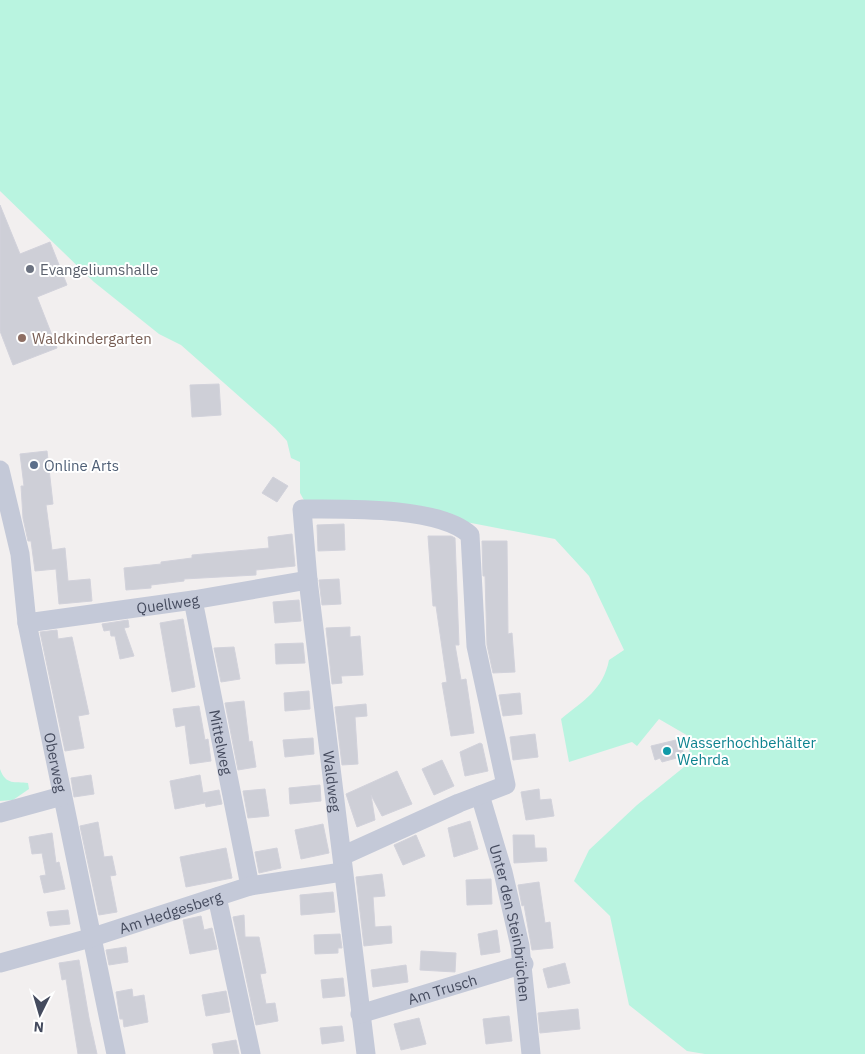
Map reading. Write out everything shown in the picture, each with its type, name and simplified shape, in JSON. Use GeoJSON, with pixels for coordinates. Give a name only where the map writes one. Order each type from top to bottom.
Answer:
{"type":"FeatureCollection","features":[{"type":"Feature","properties":{"kind":"street","name":"Oberweg"},"geometry":{"type":"LineString","coordinates":[[0,470],[20,554],[28,622],[90,938],[116,1054]]}},
{"type":"Feature","properties":{"kind":"street","name":"Waldweg"},"geometry":{"type":"LineString","coordinates":[[366,1054],[308,580],[302,509],[363,509],[427,516],[464,529],[470,535],[476,646],[506,785]]}},
{"type":"Feature","properties":{"kind":"street","name":"Quellweg"},"geometry":{"type":"LineString","coordinates":[[28,622],[193,600],[308,580]]}},
{"type":"Feature","properties":{"kind":"street","name":"Mittelweg"},"geometry":{"type":"LineString","coordinates":[[193,600],[250,886]]}},
{"type":"Feature","properties":{"kind":"street","name":"Am Hedgesberg"},"geometry":{"type":"LineString","coordinates":[[0,962],[90,938],[250,886],[342,864],[480,795],[506,785]]}},
{"type":"Feature","properties":{"kind":"street","name":"Unter den Steinbrüchen"},"geometry":{"type":"LineString","coordinates":[[480,795],[503,872],[524,964],[531,1054]]}},
{"type":"Feature","properties":{"kind":"street"},"geometry":{"type":"LineString","coordinates":[[0,813],[62,796]]}},
{"type":"Feature","properties":{"kind":"street"},"geometry":{"type":"LineString","coordinates":[[217,897],[251,1054]]}},
{"type":"Feature","properties":{"kind":"street","name":"Am Trusch"},"geometry":{"type":"LineString","coordinates":[[360,1014],[524,964]]}},
{"type":"Feature","properties":{"kind":"green space"},"geometry":{"type":"Polygon","coordinates":[[[0,0],[865,0],[865,1054],[705,1054],[687,1051],[629,1005],[610,916],[574,881],[589,850],[637,805],[689,763],[690,737],[659,719],[637,746],[632,742],[569,762],[561,719],[591,694],[602,679],[609,660],[624,650],[589,576],[555,539],[466,522],[463,526],[305,502],[300,493],[300,462],[291,458],[287,441],[275,428],[181,345],[159,334],[94,282],[0,191],[0,0]]]}},
{"type":"Feature","properties":{"kind":"green space"},"geometry":{"type":"Polygon","coordinates":[[[0,769],[5,778],[11,782],[28,783],[29,789],[13,800],[0,801],[0,769]]]}},
{"type":"Feature","properties":{"kind":"building","name":"Evangeliumshalle"},"geometry":{"type":"Polygon","coordinates":[[[0,205],[20,254],[50,242],[67,285],[37,297],[57,348],[13,365],[0,331],[0,205]]]}},
{"type":"Feature","properties":{"kind":"building"},"geometry":{"type":"Polygon","coordinates":[[[219,384],[221,415],[192,417],[190,385],[219,384]]]}},
{"type":"Feature","properties":{"kind":"building"},"geometry":{"type":"Polygon","coordinates":[[[47,451],[53,504],[46,505],[52,550],[65,548],[68,581],[90,579],[92,601],[59,604],[56,569],[35,571],[31,541],[28,541],[23,518],[21,486],[24,486],[20,454],[47,451]]]}},
{"type":"Feature","properties":{"kind":"building"},"geometry":{"type":"Polygon","coordinates":[[[273,477],[288,486],[277,502],[262,493],[273,477]]]}},
{"type":"Feature","properties":{"kind":"building"},"geometry":{"type":"Polygon","coordinates":[[[344,524],[345,550],[318,551],[317,525],[344,524]]]}},
{"type":"Feature","properties":{"kind":"building"},"geometry":{"type":"Polygon","coordinates":[[[292,534],[295,566],[256,570],[256,575],[184,579],[184,581],[151,585],[151,588],[126,590],[124,568],[161,564],[161,562],[192,558],[192,555],[269,548],[268,537],[292,534]]]}},
{"type":"Feature","properties":{"kind":"building"},"geometry":{"type":"Polygon","coordinates":[[[428,536],[451,536],[455,538],[459,645],[455,645],[461,680],[466,679],[474,733],[451,736],[442,683],[447,682],[436,606],[433,606],[428,536]]]}},
{"type":"Feature","properties":{"kind":"building"},"geometry":{"type":"Polygon","coordinates":[[[482,541],[507,541],[508,634],[512,633],[515,672],[493,673],[487,645],[482,541]]]}},
{"type":"Feature","properties":{"kind":"building"},"geometry":{"type":"Polygon","coordinates":[[[339,579],[341,604],[322,605],[319,580],[339,579]]]}},
{"type":"Feature","properties":{"kind":"building"},"geometry":{"type":"Polygon","coordinates":[[[299,600],[301,621],[275,623],[273,602],[299,600]]]}},
{"type":"Feature","properties":{"kind":"building"},"geometry":{"type":"Polygon","coordinates":[[[183,619],[195,687],[172,692],[160,623],[183,619]]]}},
{"type":"Feature","properties":{"kind":"building"},"geometry":{"type":"Polygon","coordinates":[[[128,620],[129,627],[124,628],[134,656],[120,659],[115,636],[111,636],[110,630],[104,631],[102,624],[128,620]]]}},
{"type":"Feature","properties":{"kind":"building"},"geometry":{"type":"Polygon","coordinates":[[[350,627],[350,637],[360,636],[363,675],[341,676],[342,683],[332,684],[326,628],[350,627]]]}},
{"type":"Feature","properties":{"kind":"building"},"geometry":{"type":"Polygon","coordinates":[[[57,630],[58,639],[72,637],[89,714],[78,716],[84,748],[65,751],[40,632],[57,630]]]}},
{"type":"Feature","properties":{"kind":"building"},"geometry":{"type":"Polygon","coordinates":[[[303,643],[305,663],[276,664],[275,644],[303,643]]]}},
{"type":"Feature","properties":{"kind":"building"},"geometry":{"type":"Polygon","coordinates":[[[234,647],[240,679],[221,682],[214,648],[234,647]]]}},
{"type":"Feature","properties":{"kind":"building"},"geometry":{"type":"Polygon","coordinates":[[[309,691],[310,709],[285,711],[284,693],[309,691]]]}},
{"type":"Feature","properties":{"kind":"building"},"geometry":{"type":"Polygon","coordinates":[[[520,693],[522,714],[503,716],[499,695],[520,693]]]}},
{"type":"Feature","properties":{"kind":"building"},"geometry":{"type":"Polygon","coordinates":[[[244,701],[249,742],[252,741],[256,767],[238,770],[225,703],[244,701]]]}},
{"type":"Feature","properties":{"kind":"building"},"geometry":{"type":"Polygon","coordinates":[[[366,704],[367,716],[355,717],[358,764],[342,765],[335,707],[366,704]]]}},
{"type":"Feature","properties":{"kind":"building"},"geometry":{"type":"Polygon","coordinates":[[[199,706],[205,740],[208,739],[211,761],[190,764],[185,725],[176,727],[173,709],[199,706]]]}},
{"type":"Feature","properties":{"kind":"building"},"geometry":{"type":"Polygon","coordinates":[[[535,734],[538,757],[513,760],[510,737],[535,734]]]}},
{"type":"Feature","properties":{"kind":"building"},"geometry":{"type":"Polygon","coordinates":[[[313,738],[314,754],[285,757],[283,740],[313,738]]]}},
{"type":"Feature","properties":{"kind":"building","name":"Wasserhochbehälter Wehrda"},"geometry":{"type":"Polygon","coordinates":[[[680,739],[684,756],[662,762],[660,758],[655,760],[651,746],[680,739]]]}},
{"type":"Feature","properties":{"kind":"building"},"geometry":{"type":"Polygon","coordinates":[[[480,743],[482,744],[488,771],[465,776],[460,752],[480,743]]]}},
{"type":"Feature","properties":{"kind":"building"},"geometry":{"type":"Polygon","coordinates":[[[442,760],[454,786],[434,795],[422,769],[442,760]]]}},
{"type":"Feature","properties":{"kind":"building"},"geometry":{"type":"Polygon","coordinates":[[[397,771],[412,804],[382,816],[371,795],[375,820],[357,827],[346,794],[397,771]]]}},
{"type":"Feature","properties":{"kind":"building"},"geometry":{"type":"Polygon","coordinates":[[[91,775],[94,794],[74,797],[71,778],[91,775]]]}},
{"type":"Feature","properties":{"kind":"building"},"geometry":{"type":"Polygon","coordinates":[[[200,775],[203,793],[219,790],[222,804],[206,807],[205,801],[205,803],[175,809],[170,781],[200,775]]]}},
{"type":"Feature","properties":{"kind":"building"},"geometry":{"type":"Polygon","coordinates":[[[320,785],[321,801],[290,804],[289,788],[320,785]]]}},
{"type":"Feature","properties":{"kind":"building"},"geometry":{"type":"Polygon","coordinates":[[[265,789],[269,816],[248,818],[243,791],[265,789]]]}},
{"type":"Feature","properties":{"kind":"building"},"geometry":{"type":"Polygon","coordinates":[[[539,789],[540,800],[551,799],[554,816],[526,820],[521,792],[539,789]]]}},
{"type":"Feature","properties":{"kind":"building"},"geometry":{"type":"Polygon","coordinates":[[[470,821],[478,849],[454,857],[448,828],[470,821]]]}},
{"type":"Feature","properties":{"kind":"building"},"geometry":{"type":"Polygon","coordinates":[[[98,822],[104,857],[112,856],[116,875],[110,876],[117,912],[99,915],[80,826],[98,822]]]}},
{"type":"Feature","properties":{"kind":"building"},"geometry":{"type":"Polygon","coordinates":[[[323,824],[329,853],[301,859],[295,830],[323,824]]]}},
{"type":"Feature","properties":{"kind":"building"},"geometry":{"type":"Polygon","coordinates":[[[52,833],[56,863],[59,862],[65,889],[44,893],[40,876],[46,875],[42,853],[32,854],[29,837],[52,833]]]}},
{"type":"Feature","properties":{"kind":"building"},"geometry":{"type":"Polygon","coordinates":[[[416,835],[425,856],[403,865],[394,845],[416,835]]]}},
{"type":"Feature","properties":{"kind":"building"},"geometry":{"type":"Polygon","coordinates":[[[513,835],[534,835],[535,848],[546,848],[547,861],[514,863],[513,835]]]}},
{"type":"Feature","properties":{"kind":"building"},"geometry":{"type":"Polygon","coordinates":[[[226,848],[232,878],[186,887],[180,857],[226,848]]]}},
{"type":"Feature","properties":{"kind":"building"},"geometry":{"type":"Polygon","coordinates":[[[277,848],[281,868],[259,873],[255,852],[277,848]]]}},
{"type":"Feature","properties":{"kind":"building"},"geometry":{"type":"Polygon","coordinates":[[[382,874],[385,896],[373,897],[375,927],[391,926],[392,943],[364,946],[356,877],[382,874]]]}},
{"type":"Feature","properties":{"kind":"building"},"geometry":{"type":"Polygon","coordinates":[[[491,879],[492,904],[467,905],[466,880],[491,879]]]}},
{"type":"Feature","properties":{"kind":"building"},"geometry":{"type":"Polygon","coordinates":[[[539,882],[545,923],[550,922],[553,948],[532,950],[524,905],[522,906],[518,885],[539,882]]]}},
{"type":"Feature","properties":{"kind":"building"},"geometry":{"type":"Polygon","coordinates":[[[333,892],[335,912],[301,915],[300,895],[333,892]]]}},
{"type":"Feature","properties":{"kind":"building"},"geometry":{"type":"Polygon","coordinates":[[[68,910],[70,924],[50,926],[47,912],[68,910]]]}},
{"type":"Feature","properties":{"kind":"building"},"geometry":{"type":"Polygon","coordinates":[[[244,915],[245,937],[259,937],[266,973],[260,974],[266,1004],[275,1003],[278,1021],[256,1025],[233,917],[244,915]]]}},
{"type":"Feature","properties":{"kind":"building"},"geometry":{"type":"Polygon","coordinates":[[[201,916],[204,930],[212,928],[217,949],[190,954],[183,920],[201,916]]]}},
{"type":"Feature","properties":{"kind":"building"},"geometry":{"type":"Polygon","coordinates":[[[497,930],[500,952],[481,955],[478,934],[497,930]]]}},
{"type":"Feature","properties":{"kind":"building"},"geometry":{"type":"Polygon","coordinates":[[[340,934],[342,948],[338,948],[338,953],[315,954],[314,935],[340,934]]]}},
{"type":"Feature","properties":{"kind":"building"},"geometry":{"type":"Polygon","coordinates":[[[126,947],[128,962],[109,965],[106,950],[126,947]]]}},
{"type":"Feature","properties":{"kind":"building"},"geometry":{"type":"Polygon","coordinates":[[[421,951],[456,953],[455,972],[420,970],[421,951]]]}},
{"type":"Feature","properties":{"kind":"building"},"geometry":{"type":"Polygon","coordinates":[[[79,960],[97,1054],[78,1054],[66,979],[62,980],[59,963],[79,960]]]}},
{"type":"Feature","properties":{"kind":"building"},"geometry":{"type":"Polygon","coordinates":[[[565,963],[570,983],[548,988],[543,969],[565,963]]]}},
{"type":"Feature","properties":{"kind":"building"},"geometry":{"type":"Polygon","coordinates":[[[406,965],[408,982],[373,987],[371,970],[406,965]]]}},
{"type":"Feature","properties":{"kind":"building"},"geometry":{"type":"Polygon","coordinates":[[[343,978],[345,996],[323,998],[321,980],[343,978]]]}},
{"type":"Feature","properties":{"kind":"building"},"geometry":{"type":"Polygon","coordinates":[[[132,989],[133,997],[144,995],[148,1022],[124,1027],[123,1019],[120,1019],[116,992],[132,989]]]}},
{"type":"Feature","properties":{"kind":"building"},"geometry":{"type":"Polygon","coordinates":[[[226,991],[230,1012],[206,1016],[202,995],[226,991]]]}},
{"type":"Feature","properties":{"kind":"building"},"geometry":{"type":"Polygon","coordinates":[[[578,1009],[580,1029],[540,1033],[538,1013],[578,1009]]]}},
{"type":"Feature","properties":{"kind":"building"},"geometry":{"type":"Polygon","coordinates":[[[509,1016],[512,1041],[486,1044],[483,1019],[509,1016]]]}},
{"type":"Feature","properties":{"kind":"building"},"geometry":{"type":"Polygon","coordinates":[[[419,1018],[426,1044],[401,1050],[394,1024],[419,1018]]]}},
{"type":"Feature","properties":{"kind":"building"},"geometry":{"type":"Polygon","coordinates":[[[342,1026],[344,1041],[322,1044],[320,1028],[342,1026]]]}},
{"type":"Feature","properties":{"kind":"building"},"geometry":{"type":"Polygon","coordinates":[[[236,1040],[239,1054],[214,1054],[212,1044],[236,1040]]]}},
{"type":"Feature","properties":{"kind":"place","name":"Evangeliumshalle"},"geometry":{"type":"Point","coordinates":[30,269]}},
{"type":"Feature","properties":{"kind":"place","name":"Waldkindergarten"},"geometry":{"type":"Point","coordinates":[22,338]}},
{"type":"Feature","properties":{"kind":"place","name":"Online Arts"},"geometry":{"type":"Point","coordinates":[34,465]}},
{"type":"Feature","properties":{"kind":"place","name":"Wasserhochbehälter Wehrda"},"geometry":{"type":"Point","coordinates":[667,751]}}]}
